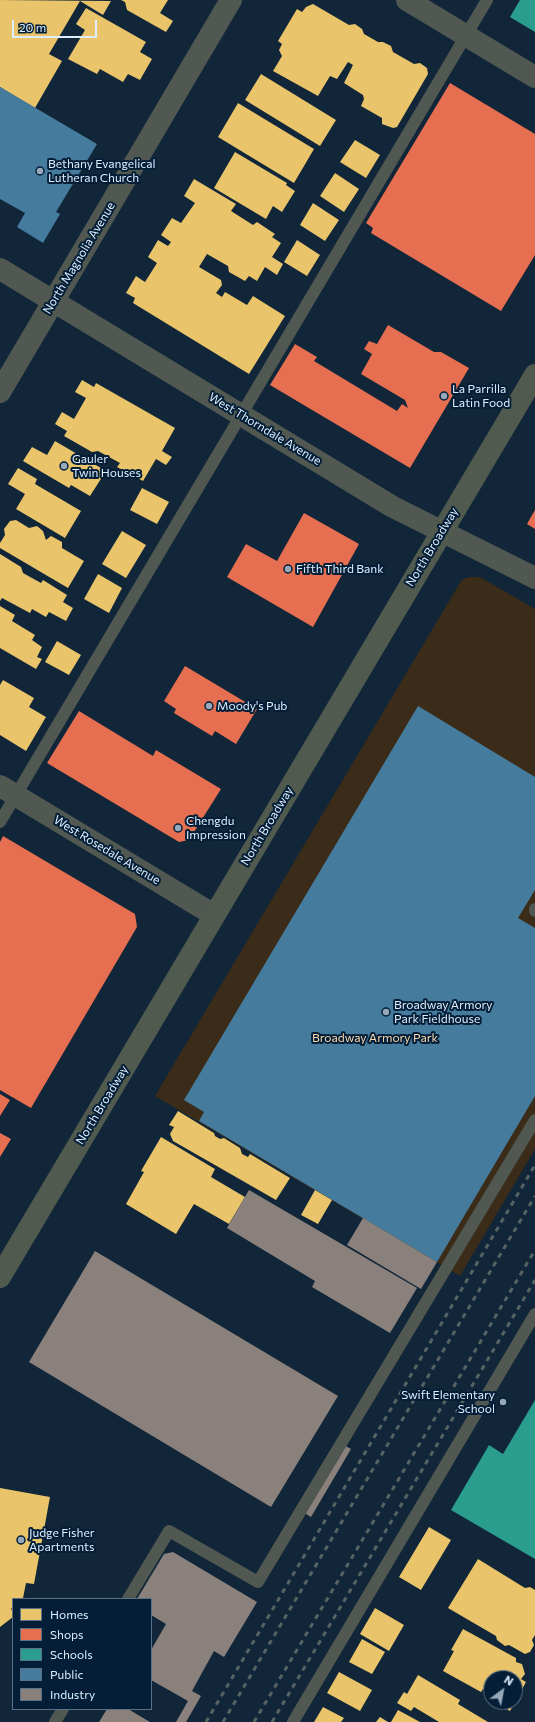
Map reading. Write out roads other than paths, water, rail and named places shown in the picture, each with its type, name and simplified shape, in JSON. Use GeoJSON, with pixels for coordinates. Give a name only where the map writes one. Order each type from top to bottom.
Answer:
{"type":"FeatureCollection","features":[{"type":"Feature","properties":{"kind":"main road","name":"North Broadway"},"geometry":{"type":"LineString","coordinates":[[0,1277],[535,375]]}},
{"type":"Feature","properties":{"kind":"street","name":"North Magnolia Avenue"},"geometry":{"type":"LineString","coordinates":[[0,392],[231,0]]}},
{"type":"Feature","properties":{"kind":"street"},"geometry":{"type":"LineString","coordinates":[[407,0],[535,77]]}},
{"type":"Feature","properties":{"kind":"street","name":"West Thorndale Avenue"},"geometry":{"type":"LineString","coordinates":[[0,269],[393,507],[535,578]]}},
{"type":"Feature","properties":{"kind":"street","name":"West Rosedale Avenue"},"geometry":{"type":"LineString","coordinates":[[8,790],[214,915]]}},
{"type":"Feature","properties":{"kind":"lane"},"geometry":{"type":"LineString","coordinates":[[0,822],[8,790],[241,415],[487,0]]}},
{"type":"Feature","properties":{"kind":"lane"},"geometry":{"type":"LineString","coordinates":[[129,1598],[169,1531],[258,1582],[535,1120]]}},
{"type":"Feature","properties":{"kind":"lane"},"geometry":{"type":"LineString","coordinates":[[293,1722],[535,1314]]}},
{"type":"Feature","properties":{"kind":"lane"},"geometry":{"type":"LineString","coordinates":[[55,1722],[62,1710]]}},
{"type":"Feature","properties":{"kind":"railway"},"geometry":{"type":"LineString","coordinates":[[206,1722],[535,1165]]}},
{"type":"Feature","properties":{"kind":"railway"},"geometry":{"type":"LineString","coordinates":[[223,1722],[535,1196]]}},
{"type":"Feature","properties":{"kind":"railway"},"geometry":{"type":"LineString","coordinates":[[254,1722],[535,1250]]}},
{"type":"Feature","properties":{"kind":"railway"},"geometry":{"type":"LineString","coordinates":[[272,1722],[535,1280]]}},
{"type":"Feature","properties":{"kind":"place","name":"Bethany Evangelical Lutheran Church"},"geometry":{"type":"Point","coordinates":[40,171]}},
{"type":"Feature","properties":{"kind":"place","name":"La Parrilla Latin Food"},"geometry":{"type":"Point","coordinates":[444,396]}},
{"type":"Feature","properties":{"kind":"place","name":"Gauler Twin Houses"},"geometry":{"type":"Point","coordinates":[64,466]}},
{"type":"Feature","properties":{"kind":"place","name":"Fifth Third Bank"},"geometry":{"type":"Point","coordinates":[288,569]}},
{"type":"Feature","properties":{"kind":"place","name":"Moody's Pub"},"geometry":{"type":"Point","coordinates":[209,706]}},
{"type":"Feature","properties":{"kind":"place","name":"Chengdu Impression"},"geometry":{"type":"Point","coordinates":[178,828]}},
{"type":"Feature","properties":{"kind":"place","name":"Broadway Armory Park Fieldhouse"},"geometry":{"type":"Point","coordinates":[386,1012]}},
{"type":"Feature","properties":{"kind":"place","name":"Swift Elementary School"},"geometry":{"type":"Point","coordinates":[503,1402]}},
{"type":"Feature","properties":{"kind":"place","name":"Judge Fisher Apartments"},"geometry":{"type":"Point","coordinates":[21,1540]}},
{"type":"Feature","properties":{"kind":"park label","name":"Broadway Armory Park"},"geometry":{"type":"Point","coordinates":[375,1038]}}]}
